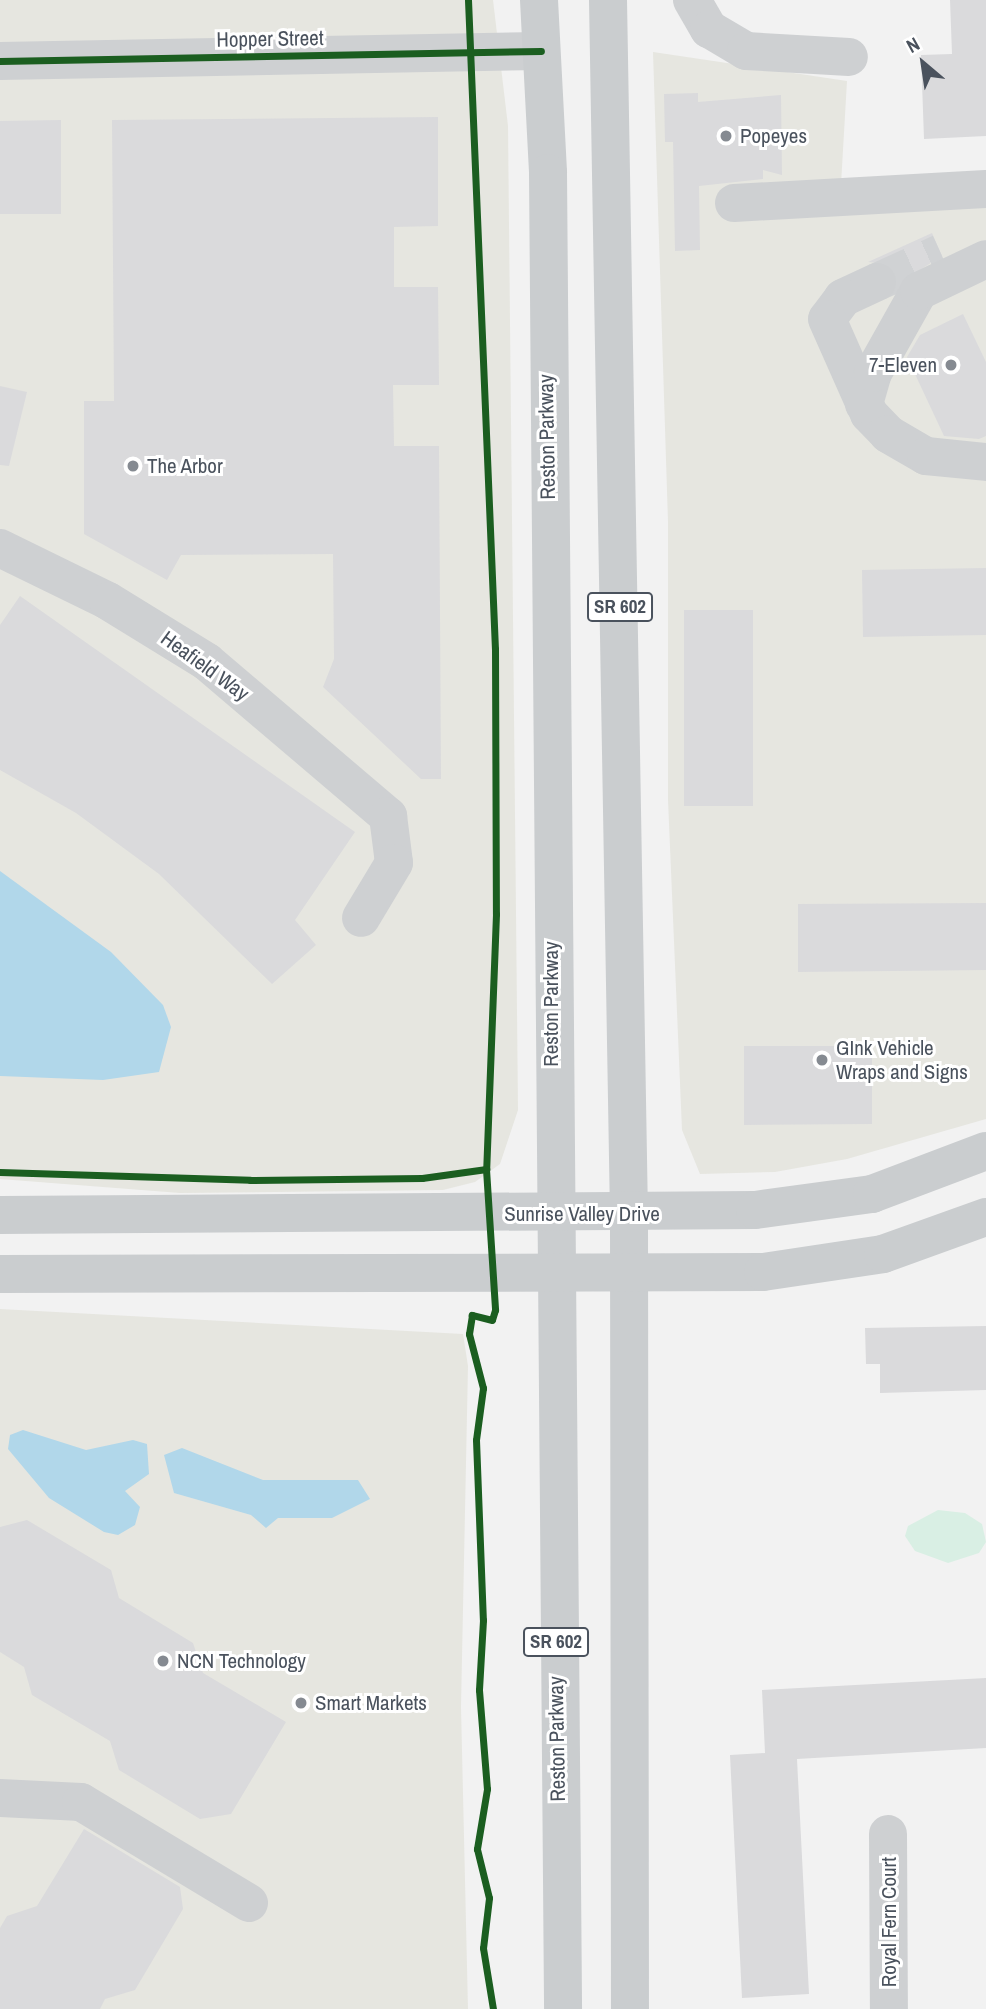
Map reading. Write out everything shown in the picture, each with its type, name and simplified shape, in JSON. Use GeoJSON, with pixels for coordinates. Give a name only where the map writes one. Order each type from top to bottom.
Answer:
{"type":"FeatureCollection","features":[{"type":"Feature","properties":{"kind":"main road","name":"Reston Parkway"},"geometry":{"type":"LineString","coordinates":[[539,0],[548,173],[552,1214],[563,2009]]}},
{"type":"Feature","properties":{"kind":"main road","name":"SR 602"},"geometry":{"type":"LineString","coordinates":[[608,0],[629,1215],[630,2009]]}},
{"type":"Feature","properties":{"kind":"main road","name":"Sunrise Valley Drive"},"geometry":{"type":"LineString","coordinates":[[0,1215],[629,1215],[842,1199],[926,1178],[986,1151]]}},
{"type":"Feature","properties":{"kind":"main road"},"geometry":{"type":"LineString","coordinates":[[0,1274],[628,1275],[822,1266],[883,1254],[986,1217]]}},
{"type":"Feature","properties":{"kind":"street"},"geometry":{"type":"LineString","coordinates":[[692,0],[709,29],[746,51],[849,57]]}},
{"type":"Feature","properties":{"kind":"street","name":"Hopper Street"},"geometry":{"type":"LineString","coordinates":[[0,61],[541,51]]}},
{"type":"Feature","properties":{"kind":"street"},"geometry":{"type":"LineString","coordinates":[[734,203],[986,189]]}},
{"type":"Feature","properties":{"kind":"street"},"geometry":{"type":"LineString","coordinates":[[941,253],[986,243]]}},
{"type":"Feature","properties":{"kind":"street"},"geometry":{"type":"LineString","coordinates":[[864,404],[873,373],[919,291],[986,259]]}},
{"type":"Feature","properties":{"kind":"street"},"geometry":{"type":"LineString","coordinates":[[877,282],[843,298],[827,319],[864,404],[879,426],[913,450],[941,460],[986,462]]}},
{"type":"Feature","properties":{"kind":"street","name":"Heafield Way"},"geometry":{"type":"LineString","coordinates":[[0,548],[108,601],[207,662],[388,816],[394,863],[360,918]]}},
{"type":"Feature","properties":{"kind":"street"},"geometry":{"type":"LineString","coordinates":[[0,1798],[81,1802],[249,1903]]}},
{"type":"Feature","properties":{"kind":"street","name":"Royal Fern Court"},"geometry":{"type":"LineString","coordinates":[[888,1834],[889,2009]]}},
{"type":"Feature","properties":{"kind":"shaded area"},"geometry":{"type":"Polygon","coordinates":[[[0,0],[493,0],[508,126],[518,1110],[500,1164],[475,1182],[443,1190],[180,1193],[0,1179],[0,0]]]}},
{"type":"Feature","properties":{"kind":"shaded area"},"geometry":{"type":"Polygon","coordinates":[[[653,52],[847,81],[840,202],[986,201],[986,1119],[847,1159],[775,1172],[700,1174],[682,1130],[668,800],[668,522],[653,52]]]}},
{"type":"Feature","properties":{"kind":"shaded area"},"geometry":{"type":"Polygon","coordinates":[[[0,1309],[463,1334],[468,1366],[461,1707],[468,2009],[0,2009],[0,1309]]]}},
{"type":"Feature","properties":{"kind":"green space"},"geometry":{"type":"Polygon","coordinates":[[[938,1510],[965,1513],[982,1524],[986,1542],[979,1553],[948,1563],[915,1551],[905,1536],[908,1526],[938,1510]]]}},
{"type":"Feature","properties":{"kind":"water"},"geometry":{"type":"Polygon","coordinates":[[[0,871],[111,952],[163,1005],[171,1027],[159,1072],[103,1080],[0,1076],[0,871]]]}},
{"type":"Feature","properties":{"kind":"water"},"geometry":{"type":"Polygon","coordinates":[[[23,1430],[86,1450],[133,1440],[147,1444],[149,1474],[125,1491],[140,1507],[135,1525],[118,1535],[104,1532],[49,1498],[8,1449],[10,1435],[23,1430]]]}},
{"type":"Feature","properties":{"kind":"water"},"geometry":{"type":"Polygon","coordinates":[[[182,1448],[263,1480],[358,1480],[370,1499],[332,1518],[278,1518],[266,1528],[251,1515],[174,1493],[164,1455],[182,1448]]]}},
{"type":"Feature","properties":{"kind":"building"},"geometry":{"type":"Polygon","coordinates":[[[950,0],[986,0],[986,136],[924,139],[921,55],[952,54],[950,0]]]}},
{"type":"Feature","properties":{"kind":"building"},"geometry":{"type":"Polygon","coordinates":[[[698,93],[698,102],[781,95],[782,175],[763,170],[763,179],[699,186],[700,250],[675,251],[673,142],[665,142],[664,94],[698,93]]]}},
{"type":"Feature","properties":{"kind":"building","name":"The Arbor"},"geometry":{"type":"Polygon","coordinates":[[[438,117],[438,226],[394,227],[394,287],[438,287],[439,385],[393,385],[394,446],[439,446],[441,779],[421,779],[323,687],[334,659],[333,554],[181,555],[167,580],[84,534],[84,401],[114,401],[112,120],[438,117]]]}},
{"type":"Feature","properties":{"kind":"building"},"geometry":{"type":"Polygon","coordinates":[[[61,120],[61,214],[0,214],[0,121],[61,120]]]}},
{"type":"Feature","properties":{"kind":"building"},"geometry":{"type":"Polygon","coordinates":[[[932,233],[942,256],[899,283],[889,264],[868,262],[932,233]]]}},
{"type":"Feature","properties":{"kind":"building"},"geometry":{"type":"Polygon","coordinates":[[[963,314],[986,362],[986,436],[979,439],[944,436],[907,357],[920,335],[963,314]]]}},
{"type":"Feature","properties":{"kind":"building"},"geometry":{"type":"Polygon","coordinates":[[[0,386],[27,392],[9,466],[0,465],[0,386]]]}},
{"type":"Feature","properties":{"kind":"building"},"geometry":{"type":"Polygon","coordinates":[[[986,568],[986,635],[863,637],[862,570],[986,568]]]}},
{"type":"Feature","properties":{"kind":"building"},"geometry":{"type":"Polygon","coordinates":[[[20,596],[355,832],[295,920],[316,945],[272,984],[159,874],[76,813],[0,770],[0,625],[20,596]]]}},
{"type":"Feature","properties":{"kind":"building"},"geometry":{"type":"Polygon","coordinates":[[[684,610],[753,610],[753,806],[684,806],[684,610]]]}},
{"type":"Feature","properties":{"kind":"building"},"geometry":{"type":"Polygon","coordinates":[[[986,903],[986,970],[798,972],[798,904],[986,903]]]}},
{"type":"Feature","properties":{"kind":"building"},"geometry":{"type":"Polygon","coordinates":[[[744,1046],[872,1046],[872,1124],[744,1125],[744,1046]]]}},
{"type":"Feature","properties":{"kind":"building"},"geometry":{"type":"Polygon","coordinates":[[[986,1326],[986,1390],[880,1393],[880,1364],[866,1364],[865,1328],[986,1326]]]}},
{"type":"Feature","properties":{"kind":"building"},"geometry":{"type":"Polygon","coordinates":[[[27,1520],[111,1570],[119,1598],[193,1643],[203,1673],[286,1722],[231,1814],[200,1819],[119,1770],[110,1741],[32,1695],[24,1667],[0,1652],[0,1527],[27,1520]]]}},
{"type":"Feature","properties":{"kind":"building"},"geometry":{"type":"Polygon","coordinates":[[[986,1678],[986,1748],[797,1759],[809,1994],[742,1998],[730,1755],[765,1753],[762,1690],[986,1678]]]}},
{"type":"Feature","properties":{"kind":"building"},"geometry":{"type":"Polygon","coordinates":[[[84,1829],[180,1887],[183,1909],[135,1990],[105,1999],[100,2009],[0,2009],[0,1928],[7,1916],[37,1906],[84,1829]]]}},
{"type":"Feature","properties":{"kind":"tunnel"},"geometry":{"type":"LineString","coordinates":[[877,282],[941,253]]}},
{"type":"Feature","properties":{"kind":"cycle path"},"geometry":{"type":"LineString","coordinates":[[468,0],[495,649],[496,914],[486,1169],[495,1310],[492,1320],[472,1315],[469,1334],[483,1388],[476,1440],[483,1620],[479,1690],[487,1789],[477,1849],[489,1898],[483,1948],[493,2009]]}},
{"type":"Feature","properties":{"kind":"cycle path"},"geometry":{"type":"LineString","coordinates":[[0,61],[541,51]]}},
{"type":"Feature","properties":{"kind":"cycle path"},"geometry":{"type":"LineString","coordinates":[[0,1172],[250,1180],[422,1178],[486,1169]]}},
{"type":"Feature","properties":{"kind":"place","name":"Popeyes"},"geometry":{"type":"Point","coordinates":[726,136]}},
{"type":"Feature","properties":{"kind":"place","name":"7-Eleven"},"geometry":{"type":"Point","coordinates":[951,365]}},
{"type":"Feature","properties":{"kind":"place","name":"The Arbor"},"geometry":{"type":"Point","coordinates":[133,466]}},
{"type":"Feature","properties":{"kind":"place","name":"GInk Vehicle Wraps and Signs"},"geometry":{"type":"Point","coordinates":[822,1060]}},
{"type":"Feature","properties":{"kind":"place","name":"NCN Technology"},"geometry":{"type":"Point","coordinates":[163,1661]}},
{"type":"Feature","properties":{"kind":"place","name":"Smart Markets"},"geometry":{"type":"Point","coordinates":[301,1703]}}]}
